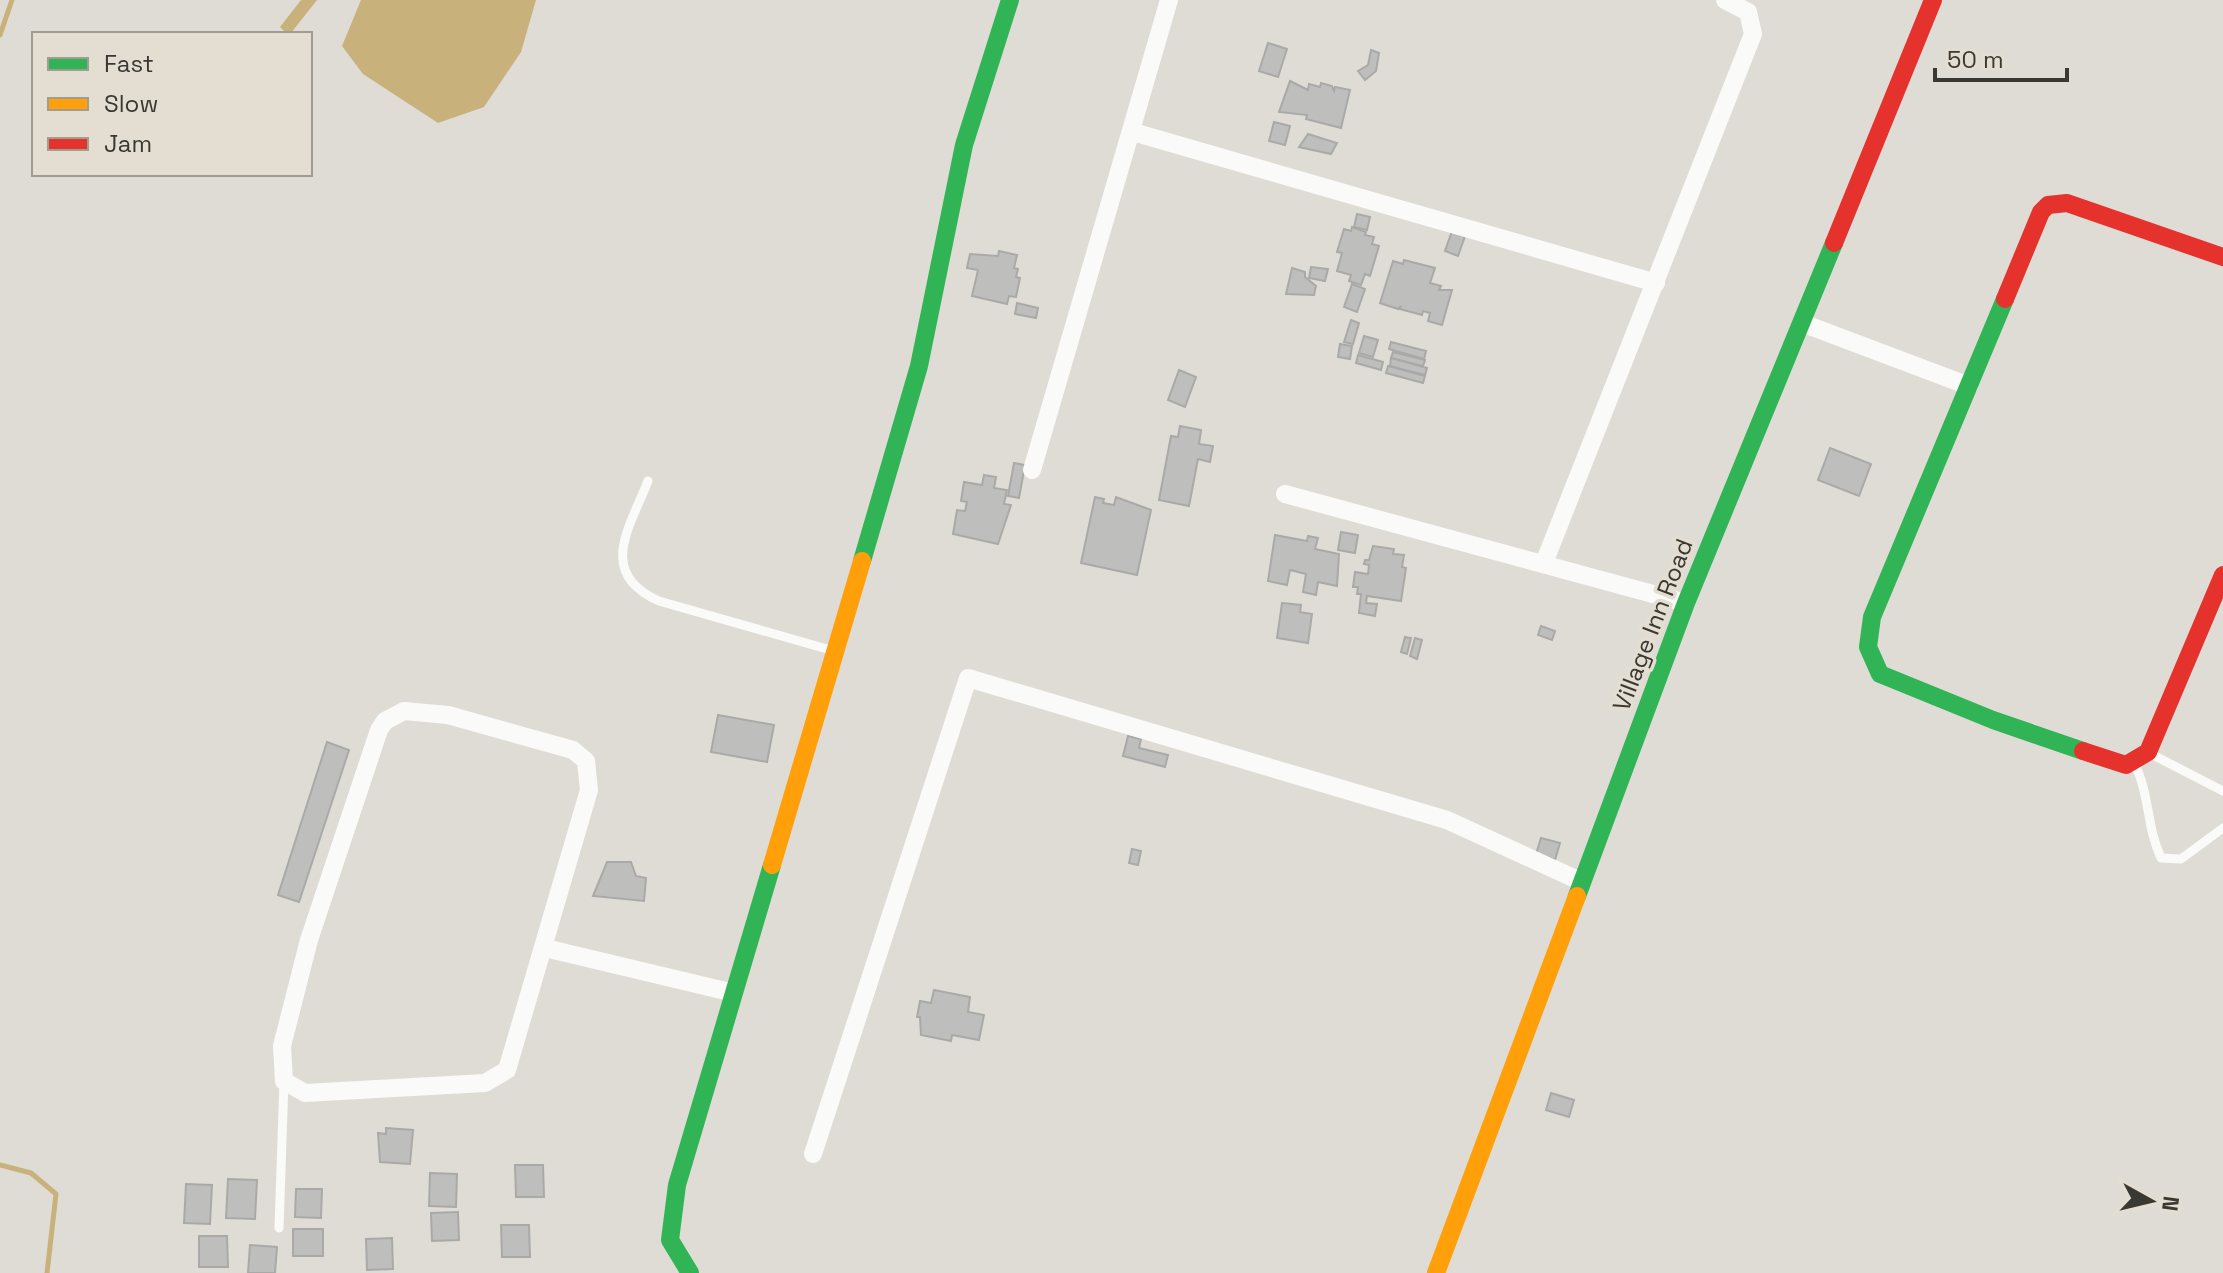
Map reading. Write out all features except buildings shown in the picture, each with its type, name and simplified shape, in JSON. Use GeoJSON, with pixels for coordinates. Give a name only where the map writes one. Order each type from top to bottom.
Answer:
{"type":"FeatureCollection","features":[{"type":"Feature","properties":{"kind":"street"},"geometry":{"type":"LineString","coordinates":[[690,1273],[670,1240],[671,1212],[919,366],[964,145],[1010,0]]}},
{"type":"Feature","properties":{"kind":"street"},"geometry":{"type":"LineString","coordinates":[[1032,470],[1169,0]]}},
{"type":"Feature","properties":{"kind":"street"},"geometry":{"type":"LineString","coordinates":[[1544,563],[1753,34],[1748,12],[1725,0]]}},
{"type":"Feature","properties":{"kind":"street","name":"Village Inn Road"},"geometry":{"type":"LineString","coordinates":[[1436,1273],[1686,603],[1933,0]]}},
{"type":"Feature","properties":{"kind":"street"},"geometry":{"type":"LineString","coordinates":[[1133,132],[1656,283]]}},
{"type":"Feature","properties":{"kind":"street"},"geometry":{"type":"LineString","coordinates":[[2223,257],[2067,203],[2048,205],[2041,212],[1872,617],[1868,647],[1880,674],[1993,720],[2126,765],[2141,758],[2223,576]]}},
{"type":"Feature","properties":{"kind":"street"},"geometry":{"type":"LineString","coordinates":[[1802,323],[1969,386]]}},
{"type":"Feature","properties":{"kind":"street"},"geometry":{"type":"LineString","coordinates":[[1285,494],[1686,603]]}},
{"type":"Feature","properties":{"kind":"street"},"geometry":{"type":"LineString","coordinates":[[813,1154],[968,678],[1447,820],[1580,881]]}},
{"type":"Feature","properties":{"kind":"street"},"geometry":{"type":"LineString","coordinates":[[404,711],[448,715],[573,750],[586,761],[589,790],[545,948],[512,1061],[499,1078],[485,1083],[305,1093],[284,1081],[282,1046],[309,940],[379,730],[394,714],[404,711]]}},
{"type":"Feature","properties":{"kind":"street"},"geometry":{"type":"LineString","coordinates":[[545,948],[734,993]]}},
{"type":"Feature","properties":{"kind":"lane"},"geometry":{"type":"LineString","coordinates":[[648,481],[630,527],[621,562],[625,578],[659,601],[837,652]]}},
{"type":"Feature","properties":{"kind":"lane"},"geometry":{"type":"LineString","coordinates":[[2223,791],[2141,758],[2150,836],[2161,858],[2181,859],[2223,828]]}},
{"type":"Feature","properties":{"kind":"lane"},"geometry":{"type":"LineString","coordinates":[[279,1228],[284,1081]]}},
{"type":"Feature","properties":{"kind":"shaded area"},"geometry":{"type":"Polygon","coordinates":[[[301,0],[317,0],[292,32],[280,27],[301,0]]]}},
{"type":"Feature","properties":{"kind":"shaded area"},"geometry":{"type":"Polygon","coordinates":[[[361,0],[536,0],[521,52],[484,107],[438,123],[363,74],[342,46],[361,0]]]}},
{"type":"Feature","properties":{"kind":"waterway"},"geometry":{"type":"LineString","coordinates":[[0,35],[12,0]]}},
{"type":"Feature","properties":{"kind":"waterway"},"geometry":{"type":"LineString","coordinates":[[0,1165],[31,1173],[56,1194],[47,1273]]}},
{"type":"Feature","properties":{"kind":"traffic: fast"},"geometry":{"type":"LineString","coordinates":[[862,561],[919,366],[964,145],[1010,0]]}},
{"type":"Feature","properties":{"kind":"traffic: fast"},"geometry":{"type":"LineString","coordinates":[[1577,896],[1686,603],[1834,243]]}},
{"type":"Feature","properties":{"kind":"traffic: fast"},"geometry":{"type":"LineString","coordinates":[[2005,299],[1872,617],[1868,647],[1880,674],[1993,720],[2083,751]]}},
{"type":"Feature","properties":{"kind":"traffic: fast"},"geometry":{"type":"LineString","coordinates":[[690,1273],[670,1240],[677,1185],[772,865]]}},
{"type":"Feature","properties":{"kind":"traffic: slow"},"geometry":{"type":"LineString","coordinates":[[772,865],[862,561]]}},
{"type":"Feature","properties":{"kind":"traffic: slow"},"geometry":{"type":"LineString","coordinates":[[1436,1273],[1577,896]]}},
{"type":"Feature","properties":{"kind":"traffic: jam"},"geometry":{"type":"LineString","coordinates":[[1834,243],[1933,0]]}},
{"type":"Feature","properties":{"kind":"traffic: jam"},"geometry":{"type":"LineString","coordinates":[[2005,299],[2041,212],[2048,205],[2067,203],[2223,257]]}},
{"type":"Feature","properties":{"kind":"traffic: jam"},"geometry":{"type":"LineString","coordinates":[[2083,751],[2126,765],[2148,752],[2223,575]]}}]}
